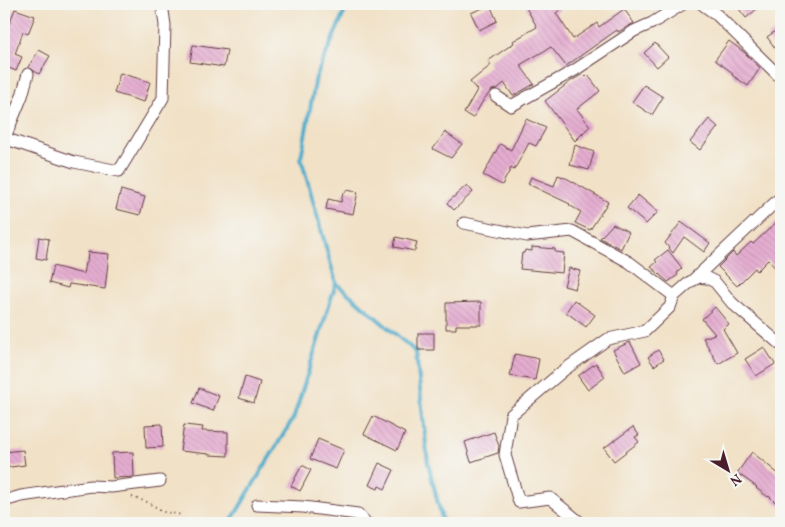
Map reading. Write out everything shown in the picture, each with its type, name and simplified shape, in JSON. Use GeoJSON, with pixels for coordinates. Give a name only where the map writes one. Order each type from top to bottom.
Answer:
{"type":"FeatureCollection","features":[{"type":"Feature","properties":{"kind":"street"},"geometry":{"type":"LineString","coordinates":[[28,74],[22,96],[4,139],[74,162],[119,171],[163,98],[165,25],[162,4]]}},
{"type":"Feature","properties":{"kind":"street"},"geometry":{"type":"LineString","coordinates":[[496,96],[511,106],[575,70],[634,31],[652,23],[683,4]]}},
{"type":"Feature","properties":{"kind":"street"},"geometry":{"type":"LineString","coordinates":[[702,4],[717,15],[781,78]]}},
{"type":"Feature","properties":{"kind":"street"},"geometry":{"type":"LineString","coordinates":[[581,523],[550,498],[519,502],[505,455],[511,415],[564,370],[608,339],[645,331],[670,307],[674,296],[781,197]]}},
{"type":"Feature","properties":{"kind":"street"},"geometry":{"type":"LineString","coordinates":[[464,223],[527,236],[572,231],[629,262],[674,296]]}},
{"type":"Feature","properties":{"kind":"street"},"geometry":{"type":"LineString","coordinates":[[690,282],[699,277],[715,282],[732,303],[781,345]]}},
{"type":"Feature","properties":{"kind":"street"},"geometry":{"type":"LineString","coordinates":[[4,501],[21,496],[82,487],[111,488],[160,481]]}},
{"type":"Feature","properties":{"kind":"street"},"geometry":{"type":"LineString","coordinates":[[257,505],[303,507],[358,514],[366,523]]}},
{"type":"Feature","properties":{"kind":"path"},"geometry":{"type":"LineString","coordinates":[[129,496],[147,502],[164,512],[183,516]]}},
{"type":"Feature","properties":{"kind":"building"},"geometry":{"type":"Polygon","coordinates":[[[524,4],[567,4],[556,13],[573,39],[597,23],[599,27],[624,9],[634,23],[618,32],[617,30],[566,66],[551,47],[520,65],[534,84],[513,96],[504,83],[497,89],[492,90],[484,99],[473,118],[464,113],[477,90],[470,82],[491,65],[488,61],[514,43],[513,41],[537,27],[524,4]]]}},
{"type":"Feature","properties":{"kind":"building"},"geometry":{"type":"Polygon","coordinates":[[[735,4],[763,4],[746,18],[735,4]]]}},
{"type":"Feature","properties":{"kind":"building"},"geometry":{"type":"Polygon","coordinates":[[[490,5],[497,21],[479,30],[471,13],[490,5]]]}},
{"type":"Feature","properties":{"kind":"building"},"geometry":{"type":"Polygon","coordinates":[[[15,9],[35,16],[28,34],[23,32],[15,54],[22,57],[16,71],[4,66],[4,28],[7,29],[15,9]]]}},
{"type":"Feature","properties":{"kind":"building"},"geometry":{"type":"Polygon","coordinates":[[[781,27],[781,56],[767,37],[781,27]]]}},
{"type":"Feature","properties":{"kind":"building"},"geometry":{"type":"Polygon","coordinates":[[[729,41],[744,52],[760,68],[748,86],[715,60],[729,41]]]}},
{"type":"Feature","properties":{"kind":"building"},"geometry":{"type":"Polygon","coordinates":[[[655,43],[668,57],[657,67],[644,53],[655,43]]]}},
{"type":"Feature","properties":{"kind":"building"},"geometry":{"type":"Polygon","coordinates":[[[193,45],[227,50],[224,67],[190,62],[193,45]]]}},
{"type":"Feature","properties":{"kind":"building"},"geometry":{"type":"Polygon","coordinates":[[[39,50],[50,56],[39,74],[28,67],[39,50]]]}},
{"type":"Feature","properties":{"kind":"building"},"geometry":{"type":"Polygon","coordinates":[[[120,73],[150,82],[144,102],[114,93],[120,73]]]}},
{"type":"Feature","properties":{"kind":"building"},"geometry":{"type":"Polygon","coordinates":[[[583,74],[586,77],[588,75],[600,91],[577,109],[590,126],[575,141],[545,101],[583,74]]]}},
{"type":"Feature","properties":{"kind":"building"},"geometry":{"type":"Polygon","coordinates":[[[644,85],[663,97],[652,115],[632,102],[644,85]]]}},
{"type":"Feature","properties":{"kind":"building"},"geometry":{"type":"Polygon","coordinates":[[[526,119],[546,128],[536,146],[529,143],[514,170],[511,168],[502,185],[483,175],[500,144],[511,150],[526,119]]]}},
{"type":"Feature","properties":{"kind":"building"},"geometry":{"type":"Polygon","coordinates":[[[709,119],[718,127],[700,150],[690,142],[709,119]]]}},
{"type":"Feature","properties":{"kind":"building"},"geometry":{"type":"Polygon","coordinates":[[[445,132],[462,144],[451,158],[433,149],[445,132]]]}},
{"type":"Feature","properties":{"kind":"building"},"geometry":{"type":"Polygon","coordinates":[[[575,145],[594,152],[589,170],[570,165],[575,145]]]}},
{"type":"Feature","properties":{"kind":"building"},"geometry":{"type":"Polygon","coordinates":[[[558,175],[608,202],[590,230],[575,223],[581,212],[570,204],[528,184],[531,177],[554,186],[558,175]]]}},
{"type":"Feature","properties":{"kind":"building"},"geometry":{"type":"Polygon","coordinates":[[[467,185],[473,192],[454,210],[447,203],[467,185]]]}},
{"type":"Feature","properties":{"kind":"building"},"geometry":{"type":"Polygon","coordinates":[[[121,190],[145,197],[140,215],[116,209],[121,190]]]}},
{"type":"Feature","properties":{"kind":"building"},"geometry":{"type":"Polygon","coordinates":[[[346,190],[358,192],[353,214],[326,209],[328,199],[341,202],[343,193],[346,190]]]}},
{"type":"Feature","properties":{"kind":"building"},"geometry":{"type":"Polygon","coordinates":[[[638,195],[658,212],[646,224],[627,208],[638,195]]]}},
{"type":"Feature","properties":{"kind":"building"},"geometry":{"type":"Polygon","coordinates":[[[781,218],[781,274],[768,260],[757,271],[755,268],[737,286],[718,267],[733,252],[736,256],[751,242],[753,244],[781,218]]]}},
{"type":"Feature","properties":{"kind":"building"},"geometry":{"type":"Polygon","coordinates":[[[681,222],[710,243],[704,252],[684,237],[673,253],[665,243],[681,222]]]}},
{"type":"Feature","properties":{"kind":"building"},"geometry":{"type":"Polygon","coordinates":[[[613,224],[629,232],[621,249],[600,238],[613,224]]]}},
{"type":"Feature","properties":{"kind":"building"},"geometry":{"type":"Polygon","coordinates":[[[39,237],[49,239],[46,260],[36,258],[39,237]]]}},
{"type":"Feature","properties":{"kind":"building"},"geometry":{"type":"Polygon","coordinates":[[[396,237],[417,242],[415,251],[394,247],[396,237]]]}},
{"type":"Feature","properties":{"kind":"building"},"geometry":{"type":"Polygon","coordinates":[[[532,247],[555,249],[555,252],[564,253],[562,273],[520,269],[522,253],[525,250],[532,251],[532,247]]]}},
{"type":"Feature","properties":{"kind":"building"},"geometry":{"type":"Polygon","coordinates":[[[668,250],[682,268],[677,273],[678,275],[668,282],[651,267],[657,262],[655,260],[668,250]]]}},
{"type":"Feature","properties":{"kind":"building"},"geometry":{"type":"Polygon","coordinates":[[[88,252],[109,254],[105,289],[69,284],[68,288],[49,283],[53,266],[83,274],[88,252]]]}},
{"type":"Feature","properties":{"kind":"building"},"geometry":{"type":"Polygon","coordinates":[[[569,268],[580,271],[575,289],[564,286],[569,268]]]}},
{"type":"Feature","properties":{"kind":"building"},"geometry":{"type":"Polygon","coordinates":[[[574,300],[595,315],[586,327],[566,312],[574,300]]]}},
{"type":"Feature","properties":{"kind":"building"},"geometry":{"type":"Polygon","coordinates":[[[481,302],[481,325],[456,325],[456,329],[446,329],[446,303],[481,302]]]}},
{"type":"Feature","properties":{"kind":"building"},"geometry":{"type":"Polygon","coordinates":[[[715,307],[729,324],[723,329],[737,353],[718,364],[703,338],[715,334],[702,319],[715,307]]]}},
{"type":"Feature","properties":{"kind":"building"},"geometry":{"type":"Polygon","coordinates":[[[418,333],[434,333],[434,350],[418,350],[418,333]]]}},
{"type":"Feature","properties":{"kind":"building"},"geometry":{"type":"Polygon","coordinates":[[[630,342],[641,363],[625,372],[613,350],[630,342]]]}},
{"type":"Feature","properties":{"kind":"building"},"geometry":{"type":"Polygon","coordinates":[[[764,347],[775,364],[756,376],[745,359],[764,347]]]}},
{"type":"Feature","properties":{"kind":"building"},"geometry":{"type":"Polygon","coordinates":[[[658,350],[664,359],[654,366],[648,357],[658,350]]]}},
{"type":"Feature","properties":{"kind":"building"},"geometry":{"type":"Polygon","coordinates":[[[515,354],[539,359],[535,380],[510,376],[515,354]]]}},
{"type":"Feature","properties":{"kind":"building"},"geometry":{"type":"Polygon","coordinates":[[[596,363],[605,377],[588,390],[578,376],[596,363]]]}},
{"type":"Feature","properties":{"kind":"building"},"geometry":{"type":"Polygon","coordinates":[[[245,377],[260,382],[254,403],[239,398],[245,377]]]}},
{"type":"Feature","properties":{"kind":"building"},"geometry":{"type":"Polygon","coordinates":[[[199,388],[219,396],[213,411],[193,403],[199,388]]]}},
{"type":"Feature","properties":{"kind":"building"},"geometry":{"type":"Polygon","coordinates":[[[373,416],[405,433],[397,450],[364,434],[373,416]]]}},
{"type":"Feature","properties":{"kind":"building"},"geometry":{"type":"Polygon","coordinates":[[[162,424],[163,447],[146,448],[145,425],[162,424]]]}},
{"type":"Feature","properties":{"kind":"building"},"geometry":{"type":"Polygon","coordinates":[[[184,425],[203,427],[202,431],[228,432],[228,456],[180,451],[184,425]]]}},
{"type":"Feature","properties":{"kind":"building"},"geometry":{"type":"Polygon","coordinates":[[[633,427],[639,435],[635,437],[639,442],[614,461],[604,448],[633,427]]]}},
{"type":"Feature","properties":{"kind":"building"},"geometry":{"type":"Polygon","coordinates":[[[494,432],[499,446],[498,453],[471,462],[465,442],[494,432]]]}},
{"type":"Feature","properties":{"kind":"building"},"geometry":{"type":"Polygon","coordinates":[[[318,439],[344,450],[336,469],[310,459],[318,439]]]}},
{"type":"Feature","properties":{"kind":"building"},"geometry":{"type":"Polygon","coordinates":[[[23,450],[25,465],[4,468],[4,452],[23,450]]]}},
{"type":"Feature","properties":{"kind":"building"},"geometry":{"type":"Polygon","coordinates":[[[133,452],[134,477],[113,478],[112,453],[133,452]]]}},
{"type":"Feature","properties":{"kind":"building"},"geometry":{"type":"Polygon","coordinates":[[[752,452],[781,476],[781,508],[769,496],[737,473],[752,452]]]}},
{"type":"Feature","properties":{"kind":"building"},"geometry":{"type":"Polygon","coordinates":[[[379,463],[394,470],[385,489],[379,486],[378,489],[369,485],[379,463]]]}},
{"type":"Feature","properties":{"kind":"building"},"geometry":{"type":"Polygon","coordinates":[[[302,465],[311,470],[300,491],[291,486],[302,465]]]}},
{"type":"Feature","properties":{"kind":"waterway"},"geometry":{"type":"LineString","coordinates":[[230,523],[294,417],[336,283],[301,158],[316,77],[348,4]]}},
{"type":"Feature","properties":{"kind":"waterway"},"geometry":{"type":"LineString","coordinates":[[336,283],[416,352],[428,463],[443,523]]}}]}
